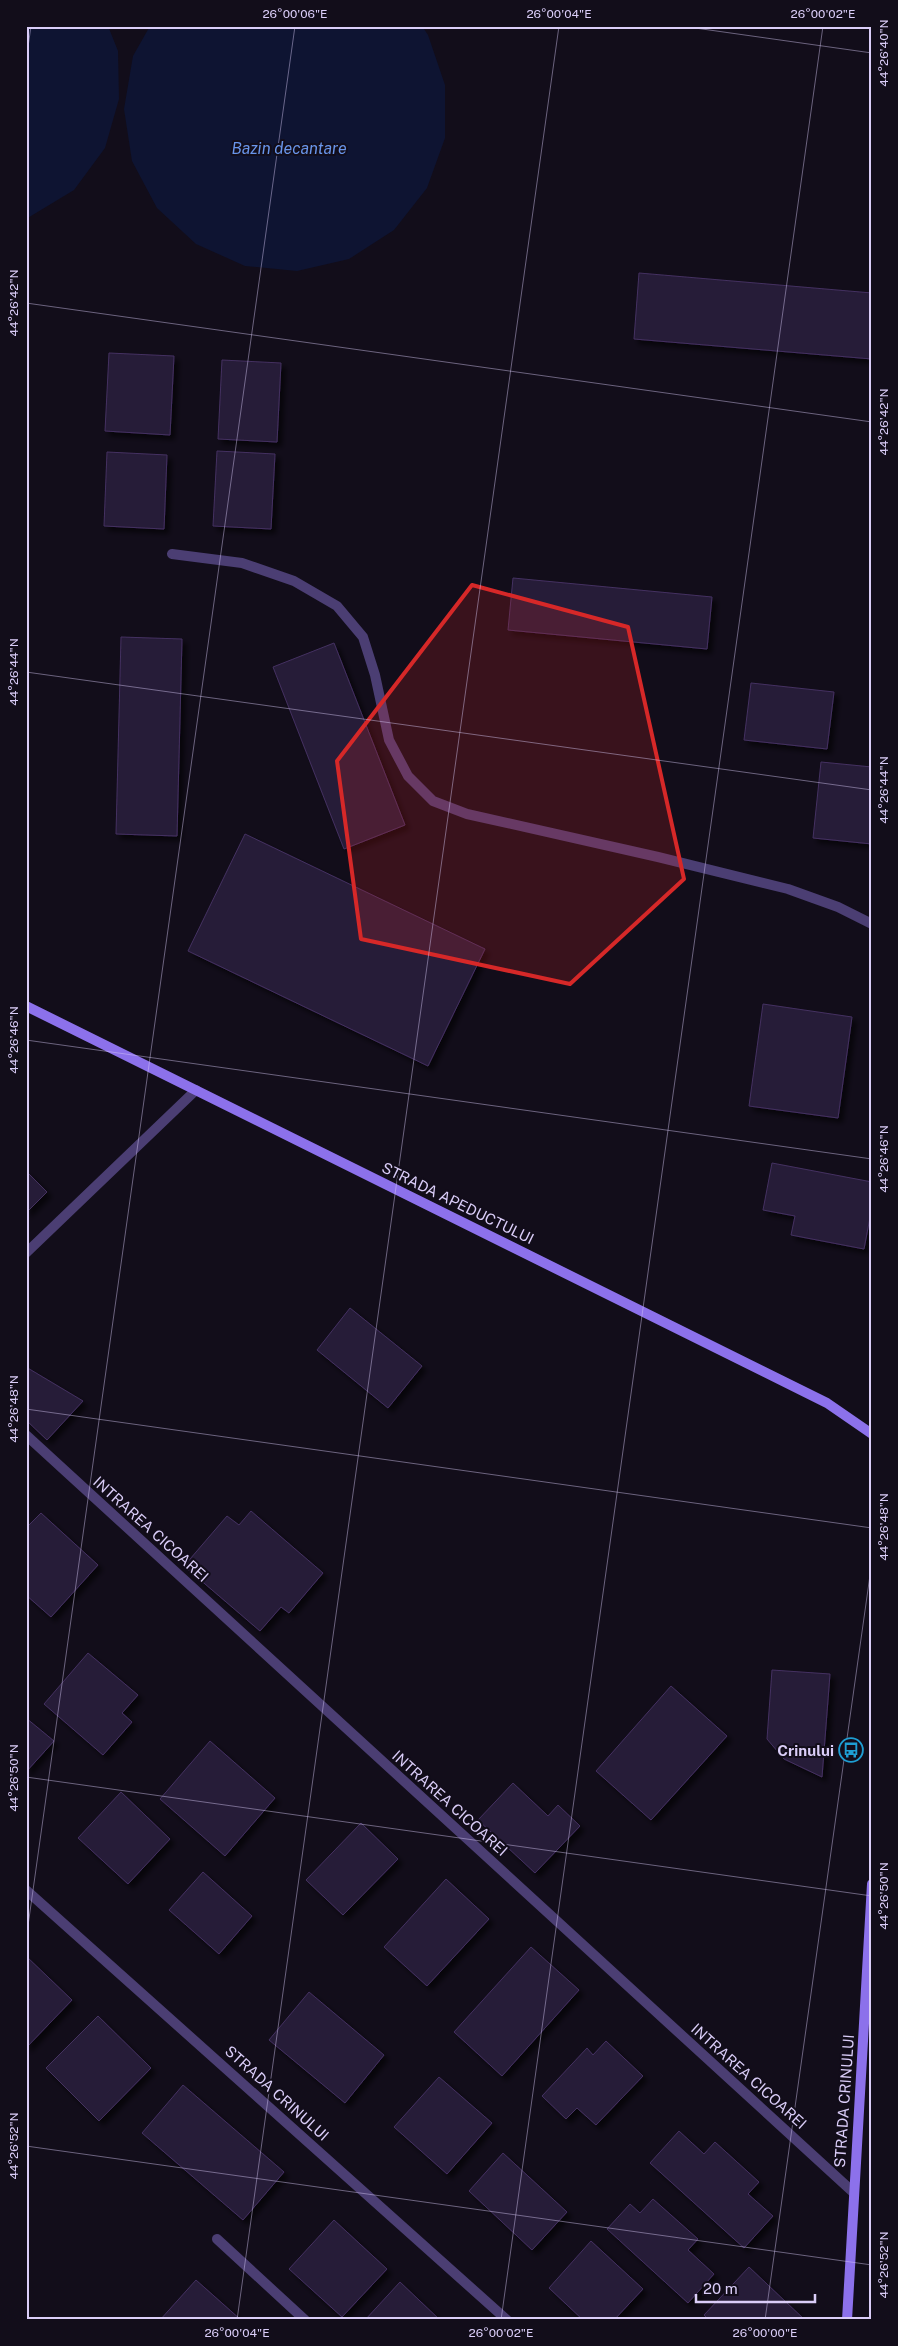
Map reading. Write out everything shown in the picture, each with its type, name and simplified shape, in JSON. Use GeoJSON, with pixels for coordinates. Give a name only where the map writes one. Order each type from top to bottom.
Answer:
{"type":"FeatureCollection","features":[{"type":"Feature","properties":{"kind":"street"},"geometry":{"type":"LineString","coordinates":[[172,554],[242,564],[294,581],[337,606],[363,638],[375,675],[389,740],[408,776],[433,801],[467,814],[658,857],[788,889],[838,907],[872,924]]}},
{"type":"Feature","properties":{"kind":"street","name":"STRADA APEDUCTULUI"},"geometry":{"type":"LineString","coordinates":[[26,1006],[826,1403],[872,1434]]}},
{"type":"Feature","properties":{"kind":"street"},"geometry":{"type":"LineString","coordinates":[[26,1253],[196,1090]]}},
{"type":"Feature","properties":{"kind":"street","name":"INTRAREA CICOAREI"},"geometry":{"type":"LineString","coordinates":[[26,1435],[853,2192]]}},
{"type":"Feature","properties":{"kind":"street","name":"STRADA CRINULUI"},"geometry":{"type":"LineString","coordinates":[[847,2320],[872,1884]]}},
{"type":"Feature","properties":{"kind":"street","name":"STRADA CRINULUI"},"geometry":{"type":"LineString","coordinates":[[26,1890],[507,2320]]}},
{"type":"Feature","properties":{"kind":"street"},"geometry":{"type":"LineString","coordinates":[[218,2239],[305,2320]]}},
{"type":"Feature","properties":{"kind":"highlighted area"},"geometry":{"type":"Polygon","coordinates":[[[472,585],[628,627],[684,879],[570,984],[361,939],[337,761],[472,585]]]}},
{"type":"Feature","properties":{"kind":"water"},"geometry":{"type":"Polygon","coordinates":[[[26,26],[108,26],[118,51],[119,99],[105,148],[74,190],[26,219],[26,26]]]}},
{"type":"Feature","properties":{"kind":"water","name":"Bazin decantare"},"geometry":{"type":"Polygon","coordinates":[[[150,26],[422,26],[428,35],[445,85],[445,138],[427,188],[394,230],[349,259],[297,271],[245,266],[196,244],[157,208],[132,161],[124,109],[133,56],[150,26]]]}},
{"type":"Feature","properties":{"kind":"building"},"geometry":{"type":"Polygon","coordinates":[[[639,273],[872,293],[872,359],[634,339],[639,273]]]}},
{"type":"Feature","properties":{"kind":"building"},"geometry":{"type":"Polygon","coordinates":[[[109,353],[174,356],[170,435],[105,431],[109,353]]]}},
{"type":"Feature","properties":{"kind":"building"},"geometry":{"type":"Polygon","coordinates":[[[222,360],[281,363],[277,442],[218,439],[222,360]]]}},
{"type":"Feature","properties":{"kind":"building"},"geometry":{"type":"Polygon","coordinates":[[[217,451],[275,454],[271,529],[213,526],[217,451]]]}},
{"type":"Feature","properties":{"kind":"building"},"geometry":{"type":"Polygon","coordinates":[[[107,452],[167,455],[164,529],[104,526],[107,452]]]}},
{"type":"Feature","properties":{"kind":"building"},"geometry":{"type":"Polygon","coordinates":[[[513,578],[712,597],[707,649],[508,630],[513,578]]]}},
{"type":"Feature","properties":{"kind":"building"},"geometry":{"type":"Polygon","coordinates":[[[121,637],[182,639],[177,836],[116,834],[121,637]]]}},
{"type":"Feature","properties":{"kind":"building"},"geometry":{"type":"Polygon","coordinates":[[[334,643],[405,825],[344,849],[273,667],[334,643]]]}},
{"type":"Feature","properties":{"kind":"building"},"geometry":{"type":"Polygon","coordinates":[[[751,683],[834,692],[827,749],[744,740],[751,683]]]}},
{"type":"Feature","properties":{"kind":"building"},"geometry":{"type":"Polygon","coordinates":[[[821,762],[872,767],[872,844],[813,838],[821,762]]]}},
{"type":"Feature","properties":{"kind":"building"},"geometry":{"type":"Polygon","coordinates":[[[245,834],[485,949],[428,1066],[188,951],[245,834]]]}},
{"type":"Feature","properties":{"kind":"building"},"geometry":{"type":"Polygon","coordinates":[[[763,1004],[852,1017],[838,1118],[749,1106],[763,1004]]]}},
{"type":"Feature","properties":{"kind":"building"},"geometry":{"type":"Polygon","coordinates":[[[772,1163],[872,1182],[872,1207],[864,1249],[791,1235],[795,1216],[763,1210],[772,1163]]]}},
{"type":"Feature","properties":{"kind":"building"},"geometry":{"type":"Polygon","coordinates":[[[26,1171],[47,1192],[26,1213],[26,1171]]]}},
{"type":"Feature","properties":{"kind":"building"},"geometry":{"type":"Polygon","coordinates":[[[350,1308],[422,1366],[388,1408],[317,1350],[350,1308]]]}},
{"type":"Feature","properties":{"kind":"building"},"geometry":{"type":"Polygon","coordinates":[[[26,1367],[83,1401],[47,1440],[26,1420],[26,1367]]]}},
{"type":"Feature","properties":{"kind":"building"},"geometry":{"type":"Polygon","coordinates":[[[251,1511],[323,1573],[289,1613],[281,1607],[260,1631],[184,1566],[227,1516],[239,1525],[251,1511]]]}},
{"type":"Feature","properties":{"kind":"building"},"geometry":{"type":"Polygon","coordinates":[[[41,1513],[98,1565],[51,1617],[26,1595],[26,1528],[41,1513]]]}},
{"type":"Feature","properties":{"kind":"building"},"geometry":{"type":"Polygon","coordinates":[[[88,1653],[138,1695],[122,1713],[132,1722],[103,1755],[44,1704],[88,1653]]]}},
{"type":"Feature","properties":{"kind":"building"},"geometry":{"type":"Polygon","coordinates":[[[772,1670],[830,1674],[822,1777],[784,1759],[767,1739],[772,1670]]]}},
{"type":"Feature","properties":{"kind":"building"},"geometry":{"type":"Polygon","coordinates":[[[671,1686],[727,1736],[651,1820],[596,1771],[671,1686]]]}},
{"type":"Feature","properties":{"kind":"building"},"geometry":{"type":"Polygon","coordinates":[[[26,1718],[54,1741],[26,1772],[26,1718]]]}},
{"type":"Feature","properties":{"kind":"building"},"geometry":{"type":"Polygon","coordinates":[[[210,1741],[275,1798],[225,1856],[160,1799],[210,1741]]]}},
{"type":"Feature","properties":{"kind":"building"},"geometry":{"type":"Polygon","coordinates":[[[513,1783],[548,1816],[558,1805],[580,1826],[535,1873],[478,1820],[513,1783]]]}},
{"type":"Feature","properties":{"kind":"building"},"geometry":{"type":"Polygon","coordinates":[[[121,1792],[170,1839],[128,1884],[78,1838],[121,1792]]]}},
{"type":"Feature","properties":{"kind":"building"},"geometry":{"type":"Polygon","coordinates":[[[361,1823],[398,1859],[343,1915],[306,1880],[361,1823]]]}},
{"type":"Feature","properties":{"kind":"building"},"geometry":{"type":"Polygon","coordinates":[[[203,1872],[252,1916],[219,1954],[169,1910],[203,1872]]]}},
{"type":"Feature","properties":{"kind":"building"},"geometry":{"type":"Polygon","coordinates":[[[446,1879],[489,1919],[427,1986],[384,1947],[446,1879]]]}},
{"type":"Feature","properties":{"kind":"building"},"geometry":{"type":"Polygon","coordinates":[[[531,1947],[579,1990],[502,2076],[454,2032],[531,1947]]]}},
{"type":"Feature","properties":{"kind":"building"},"geometry":{"type":"Polygon","coordinates":[[[26,1956],[72,2000],[26,2048],[26,1956]]]}},
{"type":"Feature","properties":{"kind":"building"},"geometry":{"type":"Polygon","coordinates":[[[309,1992],[384,2055],[345,2103],[269,2040],[309,1992]]]}},
{"type":"Feature","properties":{"kind":"building"},"geometry":{"type":"Polygon","coordinates":[[[98,2016],[151,2068],[99,2121],[46,2068],[98,2016]]]}},
{"type":"Feature","properties":{"kind":"building"},"geometry":{"type":"Polygon","coordinates":[[[606,2041],[643,2076],[596,2125],[577,2108],[566,2119],[542,2096],[587,2048],[593,2055],[606,2041]]]}},
{"type":"Feature","properties":{"kind":"building"},"geometry":{"type":"Polygon","coordinates":[[[439,2077],[492,2123],[447,2174],[394,2127],[439,2077]]]}},
{"type":"Feature","properties":{"kind":"building"},"geometry":{"type":"Polygon","coordinates":[[[183,2085],[284,2172],[243,2220],[142,2133],[183,2085]]]}},
{"type":"Feature","properties":{"kind":"building"},"geometry":{"type":"Polygon","coordinates":[[[679,2131],[704,2154],[715,2142],[759,2182],[748,2194],[773,2216],[744,2248],[650,2163],[679,2131]]]}},
{"type":"Feature","properties":{"kind":"building"},"geometry":{"type":"Polygon","coordinates":[[[503,2153],[567,2212],[532,2250],[469,2191],[503,2153]]]}},
{"type":"Feature","properties":{"kind":"building"},"geometry":{"type":"Polygon","coordinates":[[[653,2199],[698,2239],[688,2250],[714,2274],[688,2303],[607,2229],[630,2204],[640,2213],[653,2199]]]}},
{"type":"Feature","properties":{"kind":"building"},"geometry":{"type":"Polygon","coordinates":[[[334,2220],[387,2269],[342,2317],[289,2269],[334,2220]]]}},
{"type":"Feature","properties":{"kind":"building"},"geometry":{"type":"Polygon","coordinates":[[[591,2241],[643,2289],[614,2320],[583,2320],[549,2288],[591,2241]]]}},
{"type":"Feature","properties":{"kind":"building"},"geometry":{"type":"Polygon","coordinates":[[[749,2267],[805,2320],[709,2320],[704,2315],[749,2267]]]}},
{"type":"Feature","properties":{"kind":"building"},"geometry":{"type":"Polygon","coordinates":[[[196,2280],[241,2320],[160,2320],[196,2280]]]}},
{"type":"Feature","properties":{"kind":"building"},"geometry":{"type":"Polygon","coordinates":[[[400,2282],[440,2320],[365,2320],[400,2282]]]}},
{"type":"Feature","properties":{"kind":"place","name":"Crinului"},"geometry":{"type":"Point","coordinates":[851,1750]}}]}
